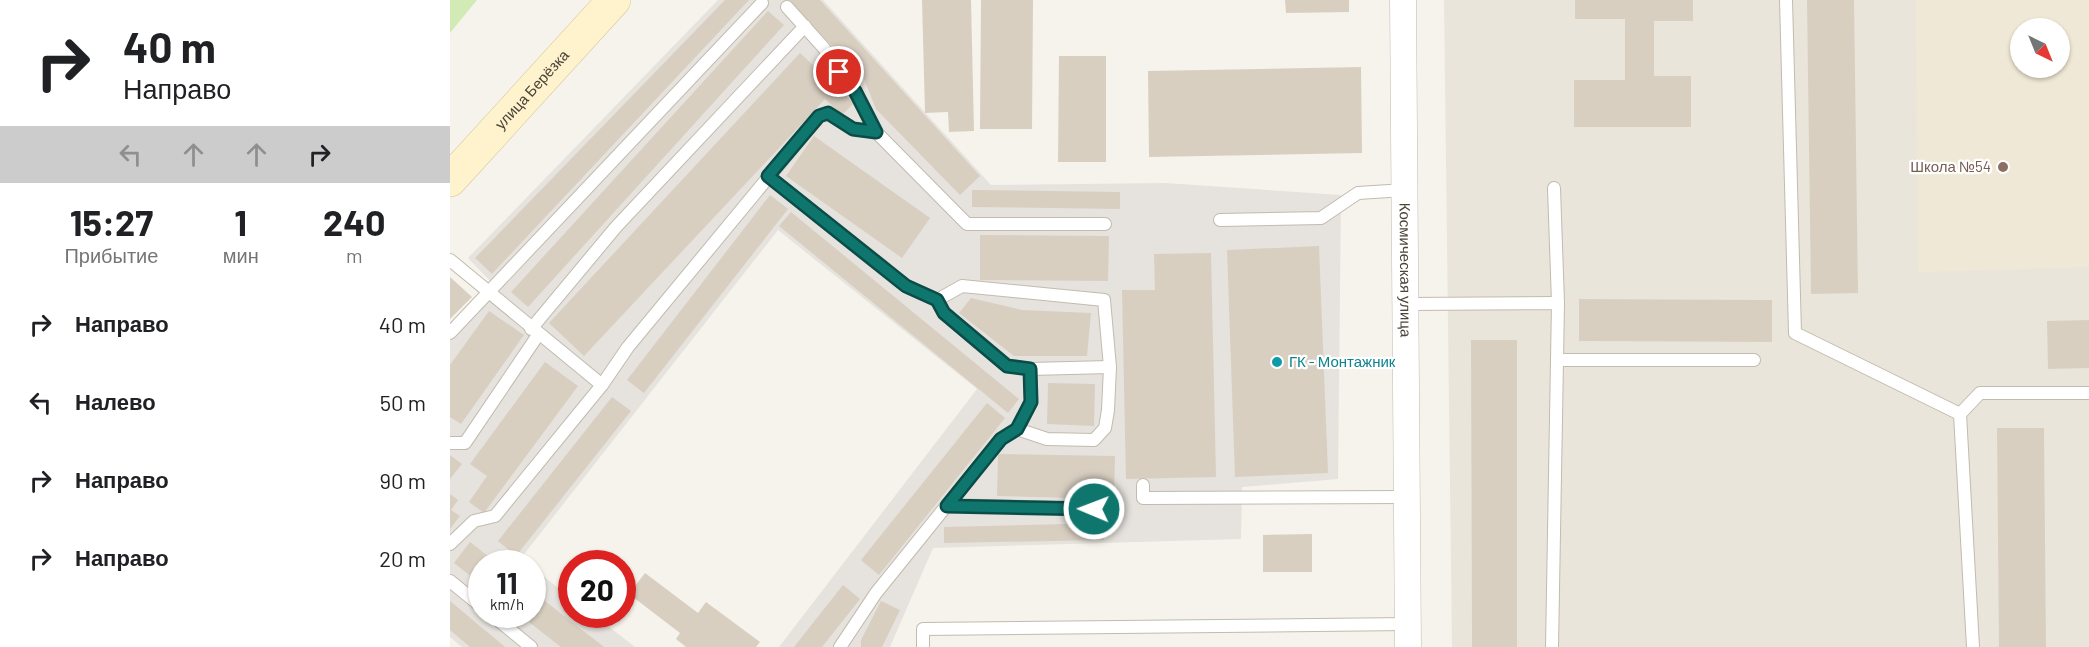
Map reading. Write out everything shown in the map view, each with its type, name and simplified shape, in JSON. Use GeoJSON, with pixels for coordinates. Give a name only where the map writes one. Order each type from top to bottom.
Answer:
{"type":"FeatureCollection","features":[{"type":"Feature","properties":{"kind":"main road","name":"улица Берёзка"},"geometry":{"type":"LineString","coordinates":[[450,180],[614,0]]}},
{"type":"Feature","properties":{"kind":"street","name":"Космическая улица"},"geometry":{"type":"LineString","coordinates":[[1403,0],[1408,635]]}},
{"type":"Feature","properties":{"kind":"lane"},"geometry":{"type":"LineString","coordinates":[[1786,0],[1795,333],[1960,414]]}},
{"type":"Feature","properties":{"kind":"lane"},"geometry":{"type":"LineString","coordinates":[[450,333],[762,3]]}},
{"type":"Feature","properties":{"kind":"lane"},"geometry":{"type":"LineString","coordinates":[[787,7],[805,26],[855,91],[876,132],[967,224],[1105,224]]}},
{"type":"Feature","properties":{"kind":"lane"},"geometry":{"type":"LineString","coordinates":[[450,443],[465,443],[535,332],[616,227],[805,26]]}},
{"type":"Feature","properties":{"kind":"lane"},"geometry":{"type":"LineString","coordinates":[[450,544],[474,521],[495,516],[602,385],[628,347],[819,116],[828,113],[853,129],[876,132]]}},
{"type":"Feature","properties":{"kind":"lane"},"geometry":{"type":"LineString","coordinates":[[768,176],[906,286],[937,300],[944,313],[1007,366],[1030,369],[1110,367]]}},
{"type":"Feature","properties":{"kind":"lane"},"geometry":{"type":"LineString","coordinates":[[1552,647],[1558,303],[1554,188]]}},
{"type":"Feature","properties":{"kind":"lane"},"geometry":{"type":"LineString","coordinates":[[1220,220],[1321,218],[1358,193],[1404,190]]}},
{"type":"Feature","properties":{"kind":"lane"},"geometry":{"type":"LineString","coordinates":[[450,260],[602,385]]}},
{"type":"Feature","properties":{"kind":"lane"},"geometry":{"type":"LineString","coordinates":[[937,300],[962,286],[1104,300],[1110,367],[1105,428],[1094,440],[1047,439],[1017,429]]}},
{"type":"Feature","properties":{"kind":"lane"},"geometry":{"type":"LineString","coordinates":[[1405,304],[1558,303]]}},
{"type":"Feature","properties":{"kind":"lane"},"geometry":{"type":"LineString","coordinates":[[1557,360],[1754,360]]}},
{"type":"Feature","properties":{"kind":"lane"},"geometry":{"type":"LineString","coordinates":[[840,647],[876,593],[1001,439],[1017,429],[1031,402],[1030,369]]}},
{"type":"Feature","properties":{"kind":"lane"},"geometry":{"type":"LineString","coordinates":[[1973,647],[1960,414],[1980,393],[2089,393]]}},
{"type":"Feature","properties":{"kind":"lane"},"geometry":{"type":"LineString","coordinates":[[1143,485],[1143,498],[1407,497]]}},
{"type":"Feature","properties":{"kind":"lane"},"geometry":{"type":"LineString","coordinates":[[947,506],[1094,509]]}},
{"type":"Feature","properties":{"kind":"lane"},"geometry":{"type":"LineString","coordinates":[[450,581],[468,596]]}},
{"type":"Feature","properties":{"kind":"lane"},"geometry":{"type":"LineString","coordinates":[[508,628],[531,647]]}},
{"type":"Feature","properties":{"kind":"lane"},"geometry":{"type":"LineString","coordinates":[[923,647],[923,629],[1408,635]]}},
{"type":"Feature","properties":{"kind":"shaded area"},"geometry":{"type":"Polygon","coordinates":[[[718,0],[823,0],[991,185],[1165,183],[1341,195],[1338,479],[1242,487],[1241,539],[933,548],[890,647],[779,647],[977,389],[778,230],[527,550],[468,550],[468,628],[546,628],[546,578],[558,588],[558,628],[611,628],[635,647],[462,647],[450,637],[450,323],[491,282],[468,258],[718,0]]]}},
{"type":"Feature","properties":{"kind":"shaded area"},"geometry":{"type":"Polygon","coordinates":[[[1444,0],[2089,0],[2089,647],[1452,647],[1444,0]]]}},
{"type":"Feature","properties":{"kind":"shaded area","name":"Школа №54"},"geometry":{"type":"Polygon","coordinates":[[[1916,0],[2089,0],[2089,267],[1918,272],[1916,0]]]}},
{"type":"Feature","properties":{"kind":"green space"},"geometry":{"type":"Polygon","coordinates":[[[450,0],[477,0],[450,33],[450,0]]]}},
{"type":"Feature","properties":{"kind":"building"},"geometry":{"type":"Polygon","coordinates":[[[725,0],[749,0],[492,274],[475,258],[725,0]]]}},
{"type":"Feature","properties":{"kind":"building"},"geometry":{"type":"Polygon","coordinates":[[[788,0],[820,0],[980,176],[960,195],[876,109],[864,79],[788,0]]]}},
{"type":"Feature","properties":{"kind":"building"},"geometry":{"type":"Polygon","coordinates":[[[922,0],[971,0],[974,131],[949,132],[948,112],[925,113],[922,0]]]}},
{"type":"Feature","properties":{"kind":"building"},"geometry":{"type":"Polygon","coordinates":[[[981,0],[1033,0],[1032,129],[980,129],[981,0]]]}},
{"type":"Feature","properties":{"kind":"building"},"geometry":{"type":"Polygon","coordinates":[[[1285,0],[1349,0],[1349,12],[1286,13],[1285,0]]]}},
{"type":"Feature","properties":{"kind":"building"},"geometry":{"type":"Polygon","coordinates":[[[1575,0],[1693,0],[1693,21],[1654,21],[1654,76],[1691,76],[1691,127],[1574,127],[1574,80],[1625,80],[1625,19],[1575,19],[1575,0]]]}},
{"type":"Feature","properties":{"kind":"building"},"geometry":{"type":"Polygon","coordinates":[[[1807,0],[1854,0],[1858,293],[1811,294],[1807,0]]]}},
{"type":"Feature","properties":{"kind":"building"},"geometry":{"type":"Polygon","coordinates":[[[768,11],[784,25],[528,307],[511,292],[768,11]]]}},
{"type":"Feature","properties":{"kind":"building"},"geometry":{"type":"Polygon","coordinates":[[[800,53],[854,103],[842,115],[825,99],[584,356],[549,323],[800,53]]]}},
{"type":"Feature","properties":{"kind":"building"},"geometry":{"type":"Polygon","coordinates":[[[1059,56],[1106,56],[1106,162],[1058,162],[1059,56]]]}},
{"type":"Feature","properties":{"kind":"building"},"geometry":{"type":"Polygon","coordinates":[[[1361,67],[1362,153],[1149,157],[1148,71],[1361,67]]]}},
{"type":"Feature","properties":{"kind":"building"},"geometry":{"type":"Polygon","coordinates":[[[814,136],[930,218],[902,258],[786,176],[814,136]]]}},
{"type":"Feature","properties":{"kind":"building"},"geometry":{"type":"Polygon","coordinates":[[[972,190],[1120,192],[1120,209],[972,207],[972,190]]]}},
{"type":"Feature","properties":{"kind":"building"},"geometry":{"type":"Polygon","coordinates":[[[770,195],[788,209],[644,393],[627,380],[770,195]]]}},
{"type":"Feature","properties":{"kind":"building"},"geometry":{"type":"Polygon","coordinates":[[[791,212],[1019,399],[1008,413],[779,226],[791,212]]]}},
{"type":"Feature","properties":{"kind":"building"},"geometry":{"type":"Polygon","coordinates":[[[980,235],[1109,236],[1108,281],[980,280],[980,235]]]}},
{"type":"Feature","properties":{"kind":"building","name":"ГК - Монтажник"},"geometry":{"type":"Polygon","coordinates":[[[1319,246],[1328,473],[1235,477],[1227,250],[1319,246]]]}},
{"type":"Feature","properties":{"kind":"building"},"geometry":{"type":"Polygon","coordinates":[[[1211,253],[1216,477],[1126,479],[1122,290],[1155,290],[1154,254],[1211,253]]]}},
{"type":"Feature","properties":{"kind":"building"},"geometry":{"type":"Polygon","coordinates":[[[450,277],[472,297],[450,319],[450,277]]]}},
{"type":"Feature","properties":{"kind":"building"},"geometry":{"type":"Polygon","coordinates":[[[971,298],[1022,310],[1091,313],[1087,356],[1014,356],[959,313],[971,298]]]}},
{"type":"Feature","properties":{"kind":"building"},"geometry":{"type":"Polygon","coordinates":[[[1579,299],[1772,300],[1772,342],[1579,341],[1579,299]]]}},
{"type":"Feature","properties":{"kind":"building"},"geometry":{"type":"Polygon","coordinates":[[[489,311],[524,335],[461,424],[450,417],[450,365],[489,311]]]}},
{"type":"Feature","properties":{"kind":"building"},"geometry":{"type":"Polygon","coordinates":[[[2089,320],[2089,368],[2048,369],[2047,321],[2089,320]]]}},
{"type":"Feature","properties":{"kind":"building"},"geometry":{"type":"Polygon","coordinates":[[[1471,340],[1517,340],[1517,647],[1472,647],[1471,340]]]}},
{"type":"Feature","properties":{"kind":"building"},"geometry":{"type":"Polygon","coordinates":[[[545,362],[578,386],[484,513],[469,502],[487,476],[470,464],[545,362]]]}},
{"type":"Feature","properties":{"kind":"building"},"geometry":{"type":"Polygon","coordinates":[[[1048,383],[1095,384],[1094,426],[1047,424],[1048,383]]]}},
{"type":"Feature","properties":{"kind":"building"},"geometry":{"type":"Polygon","coordinates":[[[612,397],[631,411],[521,550],[509,550],[498,541],[612,397]]]}},
{"type":"Feature","properties":{"kind":"building"},"geometry":{"type":"Polygon","coordinates":[[[987,403],[1005,418],[879,575],[861,560],[987,403]]]}},
{"type":"Feature","properties":{"kind":"building"},"geometry":{"type":"Polygon","coordinates":[[[1997,428],[2044,428],[2046,647],[1999,647],[1997,428]]]}},
{"type":"Feature","properties":{"kind":"building"},"geometry":{"type":"Polygon","coordinates":[[[998,454],[1115,456],[1114,499],[997,496],[998,454]]]}},
{"type":"Feature","properties":{"kind":"building"},"geometry":{"type":"Polygon","coordinates":[[[450,455],[462,464],[450,479],[450,455]]]}},
{"type":"Feature","properties":{"kind":"building"},"geometry":{"type":"Polygon","coordinates":[[[450,494],[458,500],[451,510],[460,516],[450,529],[450,494]]]}},
{"type":"Feature","properties":{"kind":"building"},"geometry":{"type":"Polygon","coordinates":[[[1103,523],[1104,540],[944,543],[944,527],[1103,523]]]}},
{"type":"Feature","properties":{"kind":"building"},"geometry":{"type":"Polygon","coordinates":[[[1312,534],[1312,572],[1263,572],[1263,535],[1312,534]]]}},
{"type":"Feature","properties":{"kind":"building"},"geometry":{"type":"Polygon","coordinates":[[[470,542],[480,550],[468,550],[468,574],[454,563],[470,542]]]}},
{"type":"Feature","properties":{"kind":"building"},"geometry":{"type":"Polygon","coordinates":[[[645,573],[698,613],[706,602],[760,642],[756,647],[686,647],[676,639],[680,633],[636,599],[636,585],[645,573]]]}},
{"type":"Feature","properties":{"kind":"building"},"geometry":{"type":"Polygon","coordinates":[[[843,585],[860,599],[822,647],[794,647],[843,585]]]}},
{"type":"Feature","properties":{"kind":"building"},"geometry":{"type":"Polygon","coordinates":[[[450,601],[468,616],[468,628],[482,628],[505,647],[470,647],[450,630],[450,601]]]}},
{"type":"Feature","properties":{"kind":"building"},"geometry":{"type":"Polygon","coordinates":[[[881,601],[900,610],[882,647],[861,647],[861,640],[881,601]]]}},
{"type":"Feature","properties":{"kind":"building"},"geometry":{"type":"Polygon","coordinates":[[[546,602],[558,611],[558,628],[580,628],[604,647],[561,647],[537,628],[546,628],[546,602]]]}},
{"type":"Feature","properties":{"kind":"place","name":"Школа №54"},"geometry":{"type":"Point","coordinates":[2003,167]}},
{"type":"Feature","properties":{"kind":"place","name":"ГК - Монтажник"},"geometry":{"type":"Point","coordinates":[1277,362]}},
{"type":"Feature","properties":{"kind":"route"},"geometry":{"type":"LineString","coordinates":[[839,72],[855,91],[876,132],[853,129],[828,113],[819,116],[768,176],[906,286],[937,300],[944,313],[1007,366],[1030,369],[1031,402],[1017,429],[1001,439],[947,506],[1094,509]]}}]}
